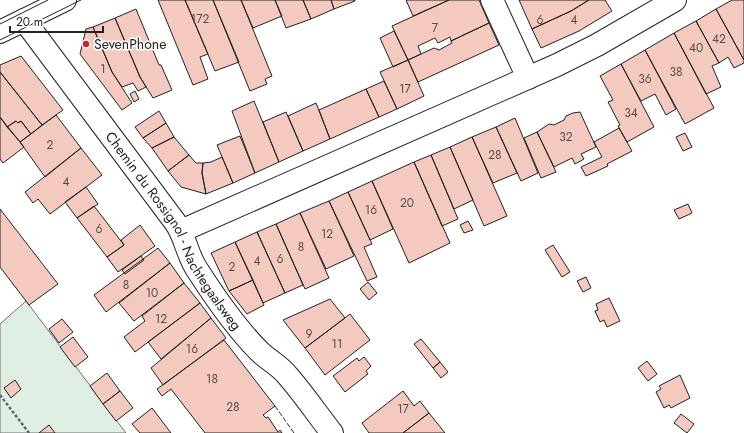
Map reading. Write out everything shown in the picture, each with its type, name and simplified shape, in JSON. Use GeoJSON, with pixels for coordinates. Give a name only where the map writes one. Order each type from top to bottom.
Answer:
{"type":"FeatureCollection","features":[{"type":"Feature","properties":{"kind":"street"},"geometry":{"type":"LineString","coordinates":[[0,32],[65,0]]}},
{"type":"Feature","properties":{"kind":"street"},"geometry":{"type":"LineString","coordinates":[[492,0],[528,78]]}},
{"type":"Feature","properties":{"kind":"street"},"geometry":{"type":"LineString","coordinates":[[181,231],[528,78],[596,45],[675,0]]}},
{"type":"Feature","properties":{"kind":"street","name":"Chemin du Rossignol - Nachtegaalsweg"},"geometry":{"type":"LineString","coordinates":[[24,20],[181,231],[193,264],[235,323],[258,350],[267,359],[278,365],[288,376],[332,433]]}},
{"type":"Feature","properties":{"kind":"path"},"geometry":{"type":"LineString","coordinates":[[0,395],[29,433]]}},
{"type":"Feature","properties":{"kind":"green space"},"geometry":{"type":"Polygon","coordinates":[[[26,301],[126,433],[0,433],[0,324],[26,301]]]}},
{"type":"Feature","properties":{"kind":"building"},"geometry":{"type":"Polygon","coordinates":[[[158,0],[185,0],[208,54],[200,57],[208,79],[193,85],[158,0]]]}},
{"type":"Feature","properties":{"kind":"building"},"geometry":{"type":"Polygon","coordinates":[[[185,0],[213,0],[239,62],[215,71],[185,0]]]}},
{"type":"Feature","properties":{"kind":"building"},"geometry":{"type":"Polygon","coordinates":[[[213,0],[241,0],[272,76],[265,79],[267,84],[250,91],[213,0]]]}},
{"type":"Feature","properties":{"kind":"building"},"geometry":{"type":"Polygon","coordinates":[[[241,0],[275,0],[282,16],[253,28],[241,0]]]}},
{"type":"Feature","properties":{"kind":"building"},"geometry":{"type":"Polygon","coordinates":[[[275,0],[303,0],[311,19],[286,28],[275,0]]]}},
{"type":"Feature","properties":{"kind":"building"},"geometry":{"type":"Polygon","coordinates":[[[303,0],[331,0],[334,9],[311,19],[303,0]]]}},
{"type":"Feature","properties":{"kind":"building"},"geometry":{"type":"Polygon","coordinates":[[[331,0],[355,0],[355,1],[334,9],[331,0]]]}},
{"type":"Feature","properties":{"kind":"building"},"geometry":{"type":"Polygon","coordinates":[[[406,0],[449,0],[413,16],[406,0]]]}},
{"type":"Feature","properties":{"kind":"building"},"geometry":{"type":"Polygon","coordinates":[[[449,0],[479,0],[489,23],[451,41],[450,37],[438,43],[435,38],[418,46],[421,54],[408,60],[392,26],[449,0]]]}},
{"type":"Feature","properties":{"kind":"building"},"geometry":{"type":"Polygon","coordinates":[[[519,0],[589,0],[571,11],[532,29],[519,0]]]}},
{"type":"Feature","properties":{"kind":"building"},"geometry":{"type":"Polygon","coordinates":[[[589,0],[605,0],[612,11],[579,31],[541,48],[532,29],[571,11],[589,0]]]}},
{"type":"Feature","properties":{"kind":"building"},"geometry":{"type":"Polygon","coordinates":[[[732,0],[744,0],[744,60],[716,9],[732,0]]]}},
{"type":"Feature","properties":{"kind":"building"},"geometry":{"type":"Polygon","coordinates":[[[136,9],[159,65],[161,65],[172,90],[153,98],[140,77],[115,18],[136,9]]]}},
{"type":"Feature","properties":{"kind":"building"},"geometry":{"type":"Polygon","coordinates":[[[716,9],[744,60],[744,63],[734,68],[728,57],[719,63],[696,21],[716,9]]]}},
{"type":"Feature","properties":{"kind":"building"},"geometry":{"type":"Polygon","coordinates":[[[115,18],[140,77],[146,87],[138,91],[133,83],[122,87],[112,72],[93,27],[115,18]]]}},
{"type":"Feature","properties":{"kind":"building"},"geometry":{"type":"Polygon","coordinates":[[[696,21],[719,63],[712,66],[721,87],[706,94],[674,33],[696,21]]]}},
{"type":"Feature","properties":{"kind":"building"},"geometry":{"type":"Polygon","coordinates":[[[489,23],[499,45],[418,82],[408,60],[434,48],[439,50],[452,43],[451,41],[489,23]]]}},
{"type":"Feature","properties":{"kind":"building"},"geometry":{"type":"Polygon","coordinates":[[[93,27],[112,72],[132,103],[122,110],[80,54],[86,29],[93,27]]]}},
{"type":"Feature","properties":{"kind":"building"},"geometry":{"type":"Polygon","coordinates":[[[394,31],[408,60],[393,67],[380,38],[394,31]]]}},
{"type":"Feature","properties":{"kind":"building"},"geometry":{"type":"Polygon","coordinates":[[[674,33],[714,108],[685,124],[645,50],[674,33]]]}},
{"type":"Feature","properties":{"kind":"building"},"geometry":{"type":"Polygon","coordinates":[[[645,50],[676,109],[666,115],[655,94],[641,101],[621,64],[645,50]]]}},
{"type":"Feature","properties":{"kind":"building"},"geometry":{"type":"Polygon","coordinates":[[[21,56],[63,110],[42,125],[0,72],[0,65],[21,56]]]}},
{"type":"Feature","properties":{"kind":"building"},"geometry":{"type":"Polygon","coordinates":[[[408,60],[424,96],[397,109],[380,72],[408,60]]]}},
{"type":"Feature","properties":{"kind":"building"},"geometry":{"type":"Polygon","coordinates":[[[621,64],[654,127],[627,142],[618,126],[620,125],[608,102],[613,100],[600,76],[621,64]]]}},
{"type":"Feature","properties":{"kind":"building"},"geometry":{"type":"Polygon","coordinates":[[[0,72],[42,125],[31,134],[21,121],[18,123],[16,121],[7,127],[0,117],[0,72]]]}},
{"type":"Feature","properties":{"kind":"building"},"geometry":{"type":"Polygon","coordinates":[[[384,81],[397,109],[379,117],[366,89],[384,81]]]}},
{"type":"Feature","properties":{"kind":"building"},"geometry":{"type":"Polygon","coordinates":[[[366,89],[379,117],[330,139],[319,110],[366,89]]]}},
{"type":"Feature","properties":{"kind":"building"},"geometry":{"type":"Polygon","coordinates":[[[135,91],[139,99],[134,102],[130,94],[135,91]]]}},
{"type":"Feature","properties":{"kind":"building"},"geometry":{"type":"Polygon","coordinates":[[[254,101],[279,162],[255,173],[232,111],[254,101]]]}},
{"type":"Feature","properties":{"kind":"building"},"geometry":{"type":"Polygon","coordinates":[[[316,103],[330,139],[303,151],[288,116],[316,103]]]}},
{"type":"Feature","properties":{"kind":"building"},"geometry":{"type":"Polygon","coordinates":[[[159,111],[166,123],[143,138],[135,127],[159,111]]]}},
{"type":"Feature","properties":{"kind":"building"},"geometry":{"type":"Polygon","coordinates":[[[286,112],[303,151],[279,162],[263,122],[286,112]]]}},
{"type":"Feature","properties":{"kind":"building"},"geometry":{"type":"Polygon","coordinates":[[[580,112],[596,147],[581,154],[584,159],[575,164],[572,158],[554,167],[537,132],[549,124],[554,125],[564,120],[566,116],[580,112]]]}},
{"type":"Feature","properties":{"kind":"building"},"geometry":{"type":"Polygon","coordinates":[[[56,115],[81,148],[45,177],[20,142],[56,115]]]}},
{"type":"Feature","properties":{"kind":"building"},"geometry":{"type":"Polygon","coordinates":[[[0,117],[24,147],[3,163],[0,159],[0,117]]]}},
{"type":"Feature","properties":{"kind":"building"},"geometry":{"type":"Polygon","coordinates":[[[515,118],[538,173],[521,181],[496,127],[515,118]]]}},
{"type":"Feature","properties":{"kind":"building"},"geometry":{"type":"Polygon","coordinates":[[[16,121],[18,123],[21,121],[31,134],[20,142],[7,127],[16,121]]]}},
{"type":"Feature","properties":{"kind":"building"},"geometry":{"type":"Polygon","coordinates":[[[166,123],[174,137],[152,148],[143,138],[166,123]]]}},
{"type":"Feature","properties":{"kind":"building"},"geometry":{"type":"Polygon","coordinates":[[[496,127],[517,173],[493,183],[472,137],[496,127]]]}},
{"type":"Feature","properties":{"kind":"building"},"geometry":{"type":"Polygon","coordinates":[[[619,128],[632,151],[607,164],[608,166],[586,176],[581,167],[602,157],[594,142],[619,128]]]}},
{"type":"Feature","properties":{"kind":"building"},"geometry":{"type":"Polygon","coordinates":[[[537,132],[556,172],[541,178],[524,138],[537,132]]]}},
{"type":"Feature","properties":{"kind":"building"},"geometry":{"type":"Polygon","coordinates":[[[685,133],[692,147],[683,151],[676,137],[685,133]]]}},
{"type":"Feature","properties":{"kind":"building"},"geometry":{"type":"Polygon","coordinates":[[[240,136],[255,173],[233,183],[217,145],[240,136]]]}},
{"type":"Feature","properties":{"kind":"building"},"geometry":{"type":"Polygon","coordinates":[[[174,137],[189,155],[168,171],[152,148],[174,137]]]}},
{"type":"Feature","properties":{"kind":"building"},"geometry":{"type":"Polygon","coordinates":[[[472,137],[507,216],[484,226],[450,147],[472,137]]]}},
{"type":"Feature","properties":{"kind":"building"},"geometry":{"type":"Polygon","coordinates":[[[450,147],[473,200],[454,209],[431,155],[450,147]]]}},
{"type":"Feature","properties":{"kind":"building"},"geometry":{"type":"Polygon","coordinates":[[[81,148],[102,175],[50,214],[38,199],[33,203],[25,192],[81,148]]]}},
{"type":"Feature","properties":{"kind":"building"},"geometry":{"type":"Polygon","coordinates":[[[189,155],[196,163],[203,163],[202,173],[206,194],[181,187],[168,171],[189,155]]]}},
{"type":"Feature","properties":{"kind":"building"},"geometry":{"type":"Polygon","coordinates":[[[431,155],[458,219],[442,226],[414,162],[431,155]]]}},
{"type":"Feature","properties":{"kind":"building"},"geometry":{"type":"Polygon","coordinates":[[[222,157],[233,183],[206,194],[202,173],[203,163],[211,162],[222,157]]]}},
{"type":"Feature","properties":{"kind":"building"},"geometry":{"type":"Polygon","coordinates":[[[414,162],[450,243],[409,263],[372,181],[414,162]]]}},
{"type":"Feature","properties":{"kind":"building"},"geometry":{"type":"Polygon","coordinates":[[[372,181],[393,229],[370,240],[348,192],[372,181]]]}},
{"type":"Feature","properties":{"kind":"building"},"geometry":{"type":"Polygon","coordinates":[[[86,187],[98,204],[77,218],[65,202],[86,187]]]}},
{"type":"Feature","properties":{"kind":"building"},"geometry":{"type":"Polygon","coordinates":[[[348,192],[372,244],[364,247],[377,277],[367,281],[329,201],[348,192]]]}},
{"type":"Feature","properties":{"kind":"building"},"geometry":{"type":"Polygon","coordinates":[[[329,201],[354,256],[326,269],[300,213],[329,201]]]}},
{"type":"Feature","properties":{"kind":"building"},"geometry":{"type":"Polygon","coordinates":[[[688,204],[692,213],[679,219],[674,210],[688,204]]]}},
{"type":"Feature","properties":{"kind":"building"},"geometry":{"type":"Polygon","coordinates":[[[94,206],[124,245],[107,257],[77,218],[94,206]]]}},
{"type":"Feature","properties":{"kind":"building"},"geometry":{"type":"Polygon","coordinates":[[[0,209],[58,284],[29,305],[0,267],[0,209]]]}},
{"type":"Feature","properties":{"kind":"building"},"geometry":{"type":"Polygon","coordinates":[[[300,213],[329,278],[305,289],[276,224],[300,213]]]}},
{"type":"Feature","properties":{"kind":"building"},"geometry":{"type":"Polygon","coordinates":[[[468,221],[473,230],[464,233],[460,225],[468,221]]]}},
{"type":"Feature","properties":{"kind":"building"},"geometry":{"type":"Polygon","coordinates":[[[276,224],[303,285],[285,293],[257,232],[276,224]]]}},
{"type":"Feature","properties":{"kind":"building"},"geometry":{"type":"Polygon","coordinates":[[[140,225],[155,246],[118,272],[107,257],[124,245],[121,240],[140,225]]]}},
{"type":"Feature","properties":{"kind":"building"},"geometry":{"type":"Polygon","coordinates":[[[257,232],[285,293],[263,303],[235,242],[257,232]]]}},
{"type":"Feature","properties":{"kind":"building"},"geometry":{"type":"Polygon","coordinates":[[[235,242],[253,280],[229,291],[211,253],[235,242]]]}},
{"type":"Feature","properties":{"kind":"building"},"geometry":{"type":"Polygon","coordinates":[[[553,245],[570,272],[562,277],[545,250],[553,245]]]}},
{"type":"Feature","properties":{"kind":"building"},"geometry":{"type":"Polygon","coordinates":[[[158,248],[170,263],[106,312],[94,295],[158,248]]]}},
{"type":"Feature","properties":{"kind":"building"},"geometry":{"type":"Polygon","coordinates":[[[141,256],[144,260],[125,274],[122,270],[141,256]]]}},
{"type":"Feature","properties":{"kind":"building"},"geometry":{"type":"Polygon","coordinates":[[[170,263],[184,283],[134,321],[119,303],[170,263]]]}},
{"type":"Feature","properties":{"kind":"building"},"geometry":{"type":"Polygon","coordinates":[[[586,277],[591,288],[583,292],[577,281],[586,277]]]}},
{"type":"Feature","properties":{"kind":"building"},"geometry":{"type":"Polygon","coordinates":[[[253,280],[264,305],[247,314],[229,291],[253,280]]]}},
{"type":"Feature","properties":{"kind":"building"},"geometry":{"type":"Polygon","coordinates":[[[368,282],[377,293],[369,300],[360,289],[368,282]]]}},
{"type":"Feature","properties":{"kind":"building"},"geometry":{"type":"Polygon","coordinates":[[[184,283],[200,303],[135,352],[124,337],[145,321],[142,316],[184,283]]]}},
{"type":"Feature","properties":{"kind":"building"},"geometry":{"type":"Polygon","coordinates":[[[609,298],[620,321],[607,327],[604,320],[600,322],[595,311],[598,310],[596,304],[609,298]]]}},
{"type":"Feature","properties":{"kind":"building"},"geometry":{"type":"Polygon","coordinates":[[[330,299],[345,318],[305,348],[283,320],[330,299]]]}},
{"type":"Feature","properties":{"kind":"building"},"geometry":{"type":"Polygon","coordinates":[[[200,303],[211,318],[161,359],[148,342],[200,303]]]}},
{"type":"Feature","properties":{"kind":"building"},"geometry":{"type":"Polygon","coordinates":[[[350,314],[370,340],[325,375],[305,348],[350,314]]]}},
{"type":"Feature","properties":{"kind":"building"},"geometry":{"type":"Polygon","coordinates":[[[211,318],[226,338],[163,385],[151,368],[211,318]]]}},
{"type":"Feature","properties":{"kind":"building"},"geometry":{"type":"Polygon","coordinates":[[[62,319],[73,332],[59,343],[49,329],[62,319]]]}},
{"type":"Feature","properties":{"kind":"building"},"geometry":{"type":"Polygon","coordinates":[[[73,337],[88,357],[75,367],[60,347],[73,337]]]}},
{"type":"Feature","properties":{"kind":"building"},"geometry":{"type":"Polygon","coordinates":[[[421,339],[440,362],[433,368],[414,344],[421,339]]]}},
{"type":"Feature","properties":{"kind":"building"},"geometry":{"type":"Polygon","coordinates":[[[224,340],[275,406],[263,415],[266,418],[268,417],[278,432],[280,430],[282,433],[205,433],[171,389],[162,396],[157,389],[224,340]]]}},
{"type":"Feature","properties":{"kind":"building"},"geometry":{"type":"Polygon","coordinates":[[[364,357],[371,366],[366,371],[368,374],[345,392],[333,376],[357,358],[359,361],[364,357]]]}},
{"type":"Feature","properties":{"kind":"building"},"geometry":{"type":"Polygon","coordinates":[[[647,361],[657,374],[648,381],[638,368],[647,361]]]}},
{"type":"Feature","properties":{"kind":"building"},"geometry":{"type":"Polygon","coordinates":[[[440,362],[448,372],[441,378],[433,368],[440,362]]]}},
{"type":"Feature","properties":{"kind":"building"},"geometry":{"type":"Polygon","coordinates":[[[107,373],[120,391],[103,404],[90,386],[107,373]]]}},
{"type":"Feature","properties":{"kind":"building"},"geometry":{"type":"Polygon","coordinates":[[[680,375],[690,398],[671,408],[669,405],[664,408],[656,392],[661,389],[659,386],[680,375]]]}},
{"type":"Feature","properties":{"kind":"building"},"geometry":{"type":"Polygon","coordinates":[[[15,380],[21,389],[11,398],[4,388],[15,380]]]}},
{"type":"Feature","properties":{"kind":"building"},"geometry":{"type":"Polygon","coordinates":[[[120,391],[133,408],[116,421],[103,404],[120,391]]]}},
{"type":"Feature","properties":{"kind":"building"},"geometry":{"type":"Polygon","coordinates":[[[403,391],[414,406],[420,401],[429,413],[403,433],[369,433],[362,423],[403,391]]]}},
{"type":"Feature","properties":{"kind":"building"},"geometry":{"type":"Polygon","coordinates":[[[152,408],[171,433],[140,433],[132,424],[152,408]]]}},
{"type":"Feature","properties":{"kind":"building"},"geometry":{"type":"Polygon","coordinates":[[[429,413],[445,433],[403,433],[429,413]]]}},
{"type":"Feature","properties":{"kind":"building"},"geometry":{"type":"Polygon","coordinates":[[[681,414],[694,424],[687,433],[674,423],[681,414]]]}},
{"type":"Feature","properties":{"kind":"building"},"geometry":{"type":"Polygon","coordinates":[[[49,425],[55,433],[39,433],[49,425]]]}},
{"type":"Feature","properties":{"kind":"tram line"},"geometry":{"type":"LineString","coordinates":[[0,24],[48,0]]}},
{"type":"Feature","properties":{"kind":"tram line"},"geometry":{"type":"LineString","coordinates":[[0,40],[81,0]]}},
{"type":"Feature","properties":{"kind":"fence"},"geometry":{"type":"LineString","coordinates":[[275,406],[294,433]]}},
{"type":"Feature","properties":{"kind":"place","name":"SevenPhone"},"geometry":{"type":"Point","coordinates":[86,44]}}]}
